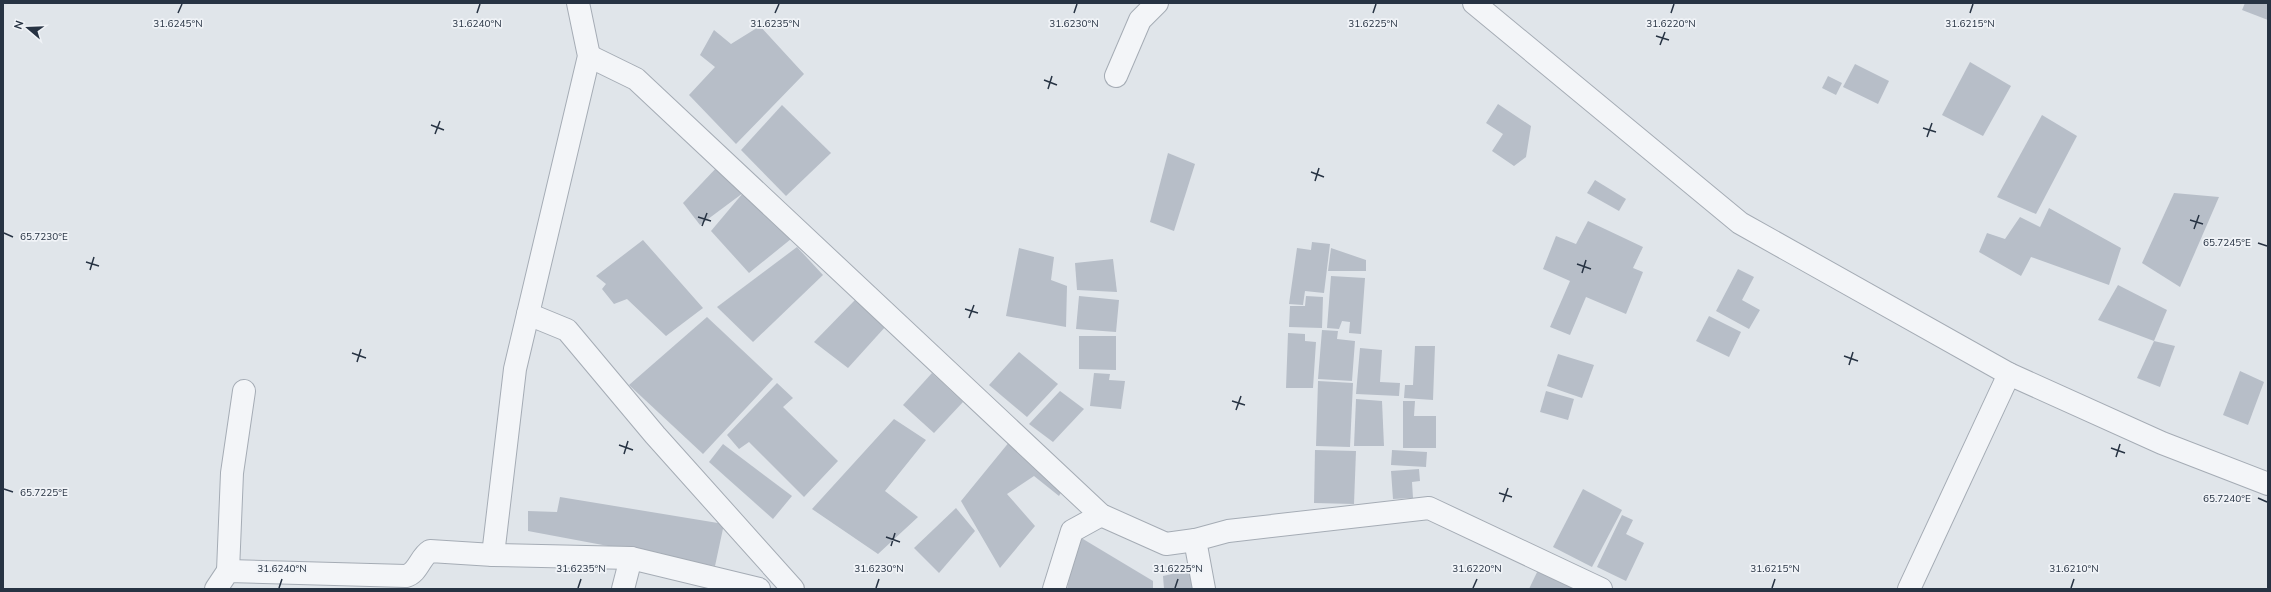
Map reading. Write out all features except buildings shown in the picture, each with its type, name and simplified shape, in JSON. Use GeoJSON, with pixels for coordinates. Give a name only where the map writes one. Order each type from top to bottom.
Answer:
{"type":"FeatureCollection","features":[{"type":"Feature","properties":{"kind":"street"},"geometry":{"type":"LineString","coordinates":[[493,555],[515,369],[589,56],[578,3]]}},
{"type":"Feature","properties":{"kind":"street"},"geometry":{"type":"LineString","coordinates":[[1116,76],[1140,20],[1157,3]]}},
{"type":"Feature","properties":{"kind":"street"},"geometry":{"type":"LineString","coordinates":[[1474,3],[1740,223],[2009,374],[2162,443],[2268,484]]}},
{"type":"Feature","properties":{"kind":"street"},"geometry":{"type":"LineString","coordinates":[[589,56],[636,80],[1101,515],[1166,544],[1195,540],[1228,531],[1429,508],[1601,589]]}},
{"type":"Feature","properties":{"kind":"street"},"geometry":{"type":"LineString","coordinates":[[528,314],[567,330],[665,447],[793,589]]}},
{"type":"Feature","properties":{"kind":"street"},"geometry":{"type":"LineString","coordinates":[[1909,589],[2009,374]]}},
{"type":"Feature","properties":{"kind":"street"},"geometry":{"type":"LineString","coordinates":[[216,589],[228,571],[232,473],[244,391]]}},
{"type":"Feature","properties":{"kind":"street"},"geometry":{"type":"LineString","coordinates":[[1054,589],[1072,531],[1101,515]]}},
{"type":"Feature","properties":{"kind":"street"},"geometry":{"type":"LineString","coordinates":[[1195,540],[1204,589]]}},
{"type":"Feature","properties":{"kind":"street"},"geometry":{"type":"LineString","coordinates":[[228,571],[406,576],[412,575],[425,554],[430,551],[493,555],[632,558],[759,589]]}},
{"type":"Feature","properties":{"kind":"street"},"geometry":{"type":"LineString","coordinates":[[623,589],[632,558]]}}]}
